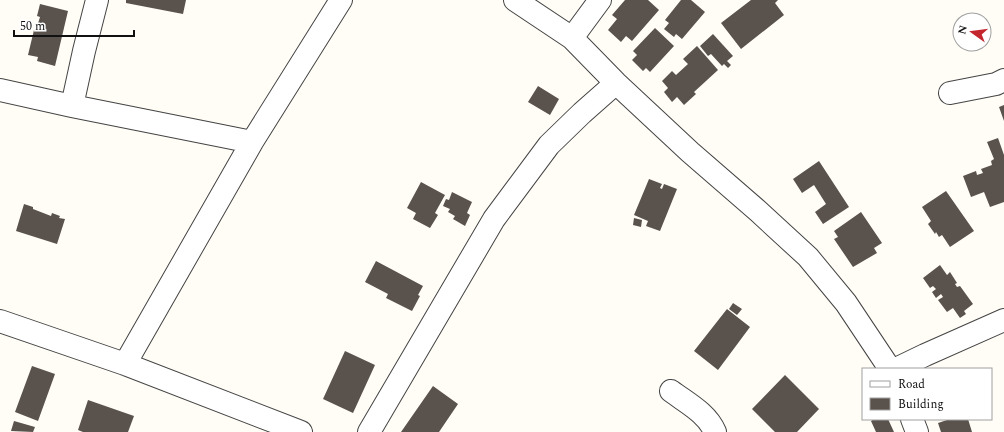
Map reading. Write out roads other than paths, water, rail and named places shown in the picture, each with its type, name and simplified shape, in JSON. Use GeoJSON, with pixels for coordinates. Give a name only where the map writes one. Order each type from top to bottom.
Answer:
{"type":"FeatureCollection","features":[{"type":"Feature","properties":{"kind":"street"},"geometry":{"type":"LineString","coordinates":[[72,106],[97,0]]}},
{"type":"Feature","properties":{"kind":"street"},"geometry":{"type":"LineString","coordinates":[[125,364],[252,142],[341,0]]}},
{"type":"Feature","properties":{"kind":"street"},"geometry":{"type":"LineString","coordinates":[[515,0],[572,38],[616,83],[690,152],[808,257],[846,303],[889,368]]}},
{"type":"Feature","properties":{"kind":"street"},"geometry":{"type":"LineString","coordinates":[[572,38],[600,0]]}},
{"type":"Feature","properties":{"kind":"street"},"geometry":{"type":"LineString","coordinates":[[950,93],[996,84],[1004,80]]}},
{"type":"Feature","properties":{"kind":"street"},"geometry":{"type":"LineString","coordinates":[[369,432],[494,219],[549,145],[616,83]]}},
{"type":"Feature","properties":{"kind":"street"},"geometry":{"type":"LineString","coordinates":[[0,90],[252,142]]}},
{"type":"Feature","properties":{"kind":"street"},"geometry":{"type":"LineString","coordinates":[[898,368],[1004,320]]}},
{"type":"Feature","properties":{"kind":"street"},"geometry":{"type":"LineString","coordinates":[[0,321],[125,364],[288,430]]}},
{"type":"Feature","properties":{"kind":"street"},"geometry":{"type":"LineString","coordinates":[[671,391],[704,415],[711,423],[715,432]]}},
{"type":"Feature","properties":{"kind":"street"},"geometry":{"type":"LineString","coordinates":[[912,420],[917,432]]}}]}
